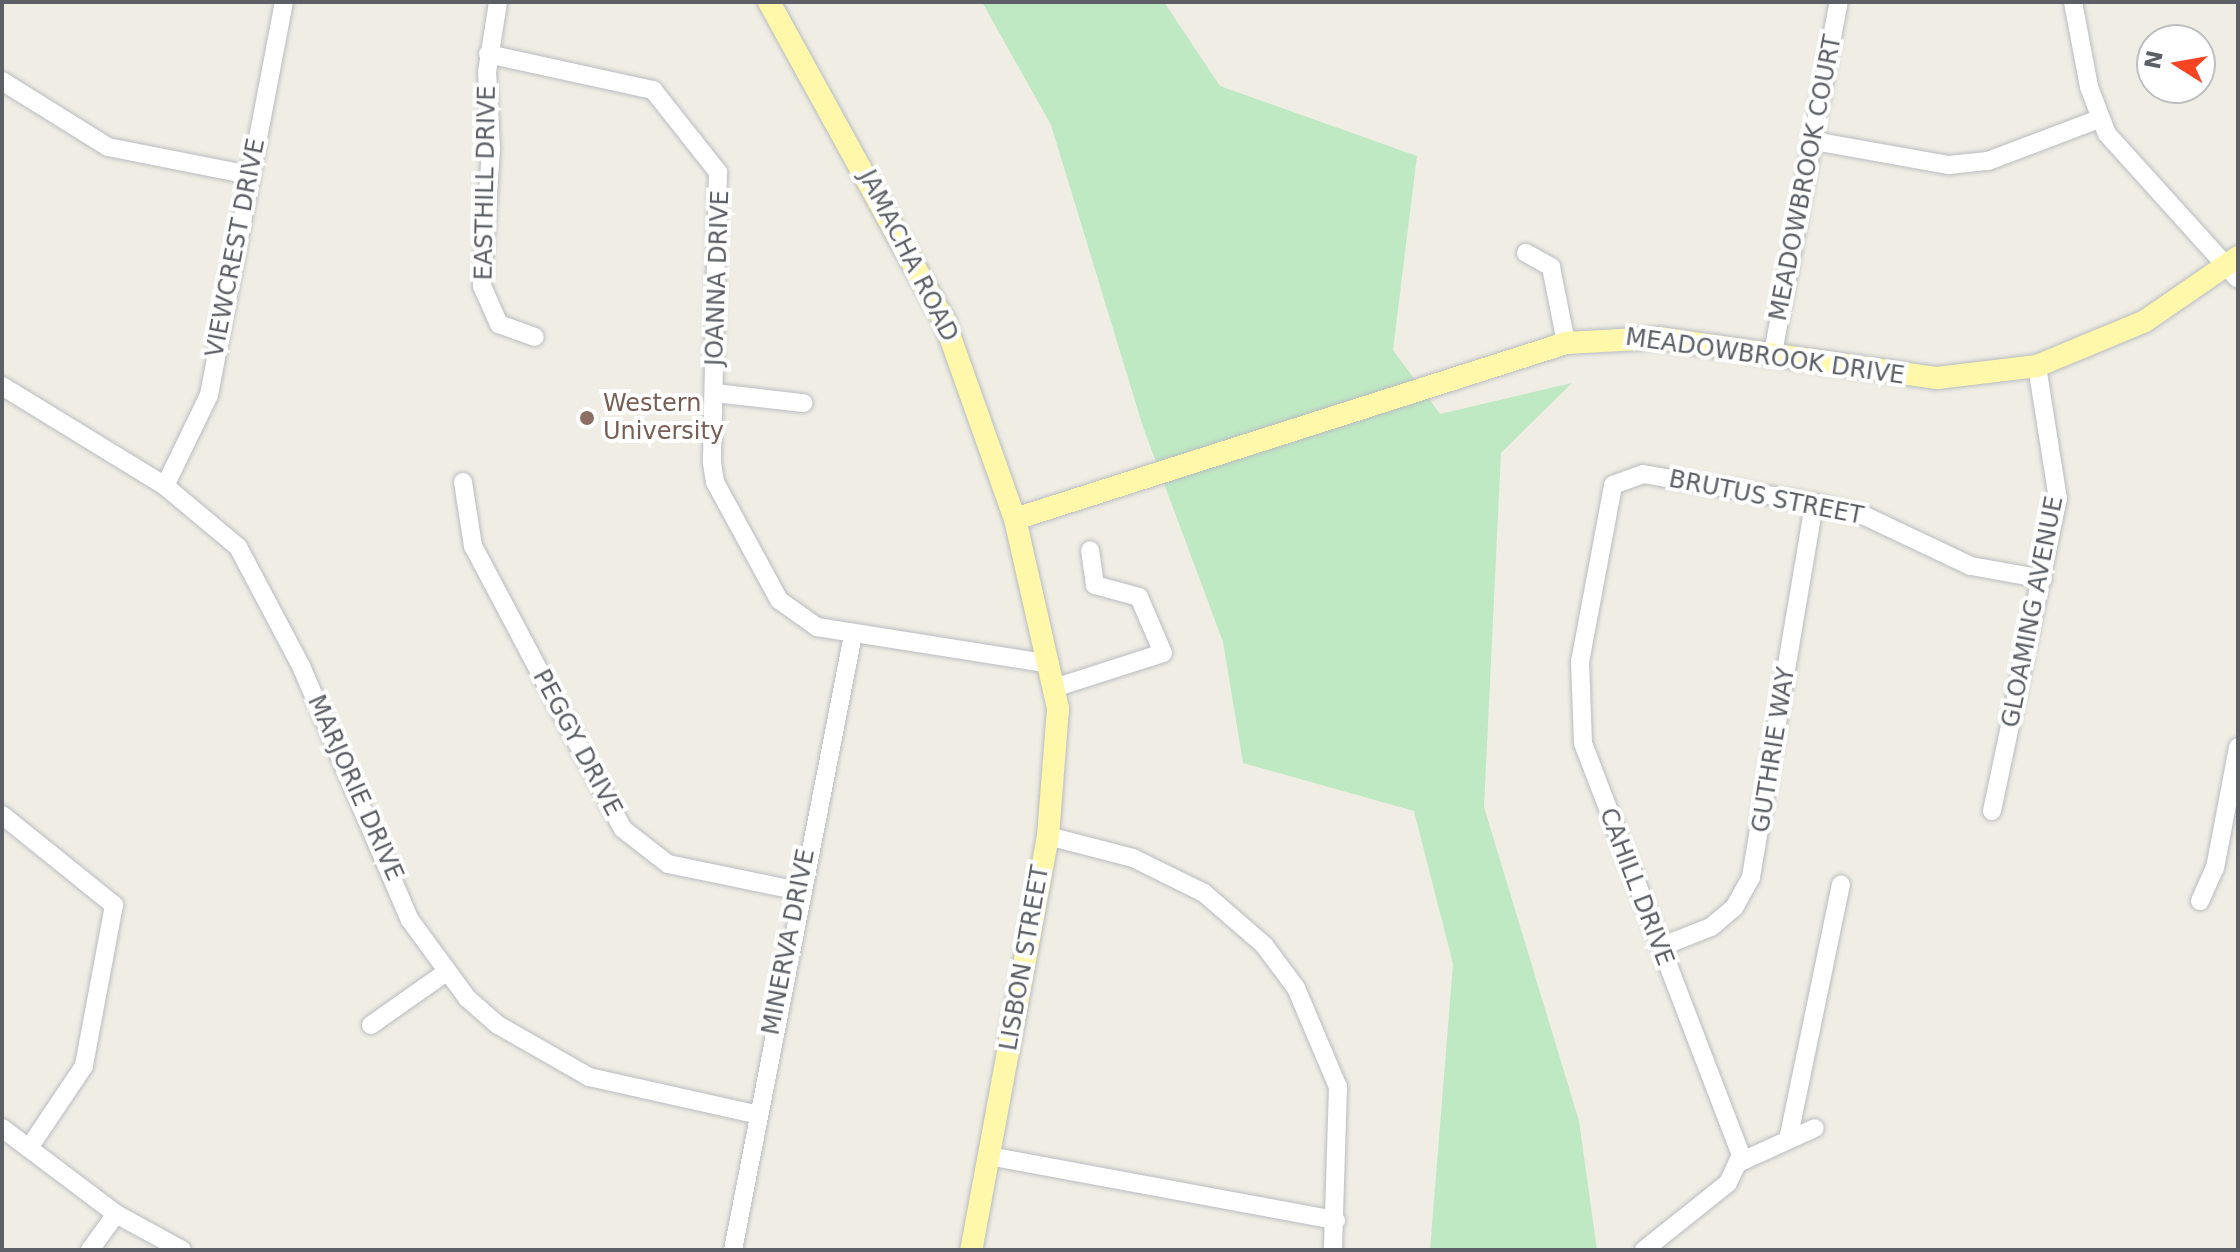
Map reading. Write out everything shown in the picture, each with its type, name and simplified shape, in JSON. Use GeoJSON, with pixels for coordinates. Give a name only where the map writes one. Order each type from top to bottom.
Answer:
{"type":"FeatureCollection","features":[{"type":"Feature","properties":{"kind":"main road","name":"JAMACHA ROAD"},"geometry":{"type":"LineString","coordinates":[[769,2],[944,320],[1015,519],[1050,664]]}},
{"type":"Feature","properties":{"kind":"main road","name":"MEADOWBROOK DRIVE"},"geometry":{"type":"LineString","coordinates":[[1015,519],[1566,343],[1658,338],[1937,378],[2037,366],[2145,321],[2234,266],[2238,240]]}},
{"type":"Feature","properties":{"kind":"main road","name":"LISBON STREET"},"geometry":{"type":"LineString","coordinates":[[971,1250],[1048,836],[1058,750],[1050,664]]}},
{"type":"Feature","properties":{"kind":"street","name":"VIEWCREST DRIVE"},"geometry":{"type":"LineString","coordinates":[[165,486],[209,395],[284,2]]}},
{"type":"Feature","properties":{"kind":"street","name":"EASTHILL DRIVE"},"geometry":{"type":"LineString","coordinates":[[498,2],[488,54],[482,286],[499,324],[535,337]]}},
{"type":"Feature","properties":{"kind":"street","name":"MEADOWBROOK COURT"},"geometry":{"type":"LineString","coordinates":[[1773,353],[1839,2]]}},
{"type":"Feature","properties":{"kind":"street"},"geometry":{"type":"LineString","coordinates":[[2073,2],[2099,119],[2128,162],[2234,266]]}},
{"type":"Feature","properties":{"kind":"street","name":"JOANNA DRIVE"},"geometry":{"type":"LineString","coordinates":[[488,54],[631,80],[653,90],[689,128],[723,182],[715,482],[765,579],[807,622],[853,635],[1050,664]]}},
{"type":"Feature","properties":{"kind":"street"},"geometry":{"type":"LineString","coordinates":[[2,81],[108,147],[250,175]]}},
{"type":"Feature","properties":{"kind":"street"},"geometry":{"type":"LineString","coordinates":[[1814,141],[1949,165],[1988,161],[2099,119]]}},
{"type":"Feature","properties":{"kind":"street"},"geometry":{"type":"LineString","coordinates":[[1526,253],[1551,267],[1566,343]]}},
{"type":"Feature","properties":{"kind":"street","name":"GLOAMING AVENUE"},"geometry":{"type":"LineString","coordinates":[[1992,811],[2043,579],[2058,491],[2037,366]]}},
{"type":"Feature","properties":{"kind":"street","name":"MARJORIE DRIVE"},"geometry":{"type":"LineString","coordinates":[[2,386],[165,486],[218,524],[265,589],[410,920],[445,973],[498,1025],[589,1077],[755,1114]]}},
{"type":"Feature","properties":{"kind":"street"},"geometry":{"type":"LineString","coordinates":[[715,393],[803,403]]}},
{"type":"Feature","properties":{"kind":"street","name":"BRUTUS STREET"},"geometry":{"type":"LineString","coordinates":[[1621,477],[1643,474],[1814,503],[1865,516],[1971,566],[2043,579]]}},
{"type":"Feature","properties":{"kind":"street","name":"CAHILL DRIVE"},"geometry":{"type":"LineString","coordinates":[[1621,477],[1606,499],[1580,662],[1580,724],[1587,761],[1740,1162]]}},
{"type":"Feature","properties":{"kind":"street","name":"PEGGY DRIVE"},"geometry":{"type":"LineString","coordinates":[[463,482],[473,546],[623,829],[668,864],[799,891]]}},
{"type":"Feature","properties":{"kind":"street","name":"GUTHRIE WAY"},"geometry":{"type":"LineString","coordinates":[[1660,947],[1711,927],[1734,908],[1751,877],[1814,503]]}},
{"type":"Feature","properties":{"kind":"street"},"geometry":{"type":"LineString","coordinates":[[1054,688],[1163,653],[1139,597],[1095,585],[1090,550]]}},
{"type":"Feature","properties":{"kind":"street","name":"MINERVA DRIVE"},"geometry":{"type":"LineString","coordinates":[[733,1250],[755,1114],[853,635]]}},
{"type":"Feature","properties":{"kind":"street"},"geometry":{"type":"LineString","coordinates":[[2200,901],[2215,868],[2238,747]]}},
{"type":"Feature","properties":{"kind":"street"},"geometry":{"type":"LineString","coordinates":[[2,815],[114,905],[84,1066],[29,1148]]}},
{"type":"Feature","properties":{"kind":"street"},"geometry":{"type":"LineString","coordinates":[[1048,836],[1133,858],[1181,879],[1225,908],[1281,965],[1321,1035],[1338,1087],[1333,1250]]}},
{"type":"Feature","properties":{"kind":"street"},"geometry":{"type":"LineString","coordinates":[[1788,1140],[1841,884]]}},
{"type":"Feature","properties":{"kind":"street"},"geometry":{"type":"LineString","coordinates":[[371,1025],[445,973]]}},
{"type":"Feature","properties":{"kind":"street"},"geometry":{"type":"LineString","coordinates":[[2,1128],[116,1214],[182,1250]]}},
{"type":"Feature","properties":{"kind":"street"},"geometry":{"type":"LineString","coordinates":[[1644,1250],[1728,1183],[1740,1162],[1815,1128]]}},
{"type":"Feature","properties":{"kind":"street"},"geometry":{"type":"LineString","coordinates":[[989,1156],[1336,1220]]}},
{"type":"Feature","properties":{"kind":"street"},"geometry":{"type":"LineString","coordinates":[[90,1250],[116,1214]]}},
{"type":"Feature","properties":{"kind":"green space"},"geometry":{"type":"Polygon","coordinates":[[[982,2],[1164,2],[1220,86],[1417,156],[1393,350],[1440,414],[1572,383],[1501,453],[1484,807],[1579,1121],[1597,1250],[1430,1250],[1453,964],[1414,811],[1243,763],[1223,642],[1143,427],[1051,125],[982,2]]]}},
{"type":"Feature","properties":{"kind":"place","name":"Western University"},"geometry":{"type":"Point","coordinates":[587,418]}}]}
